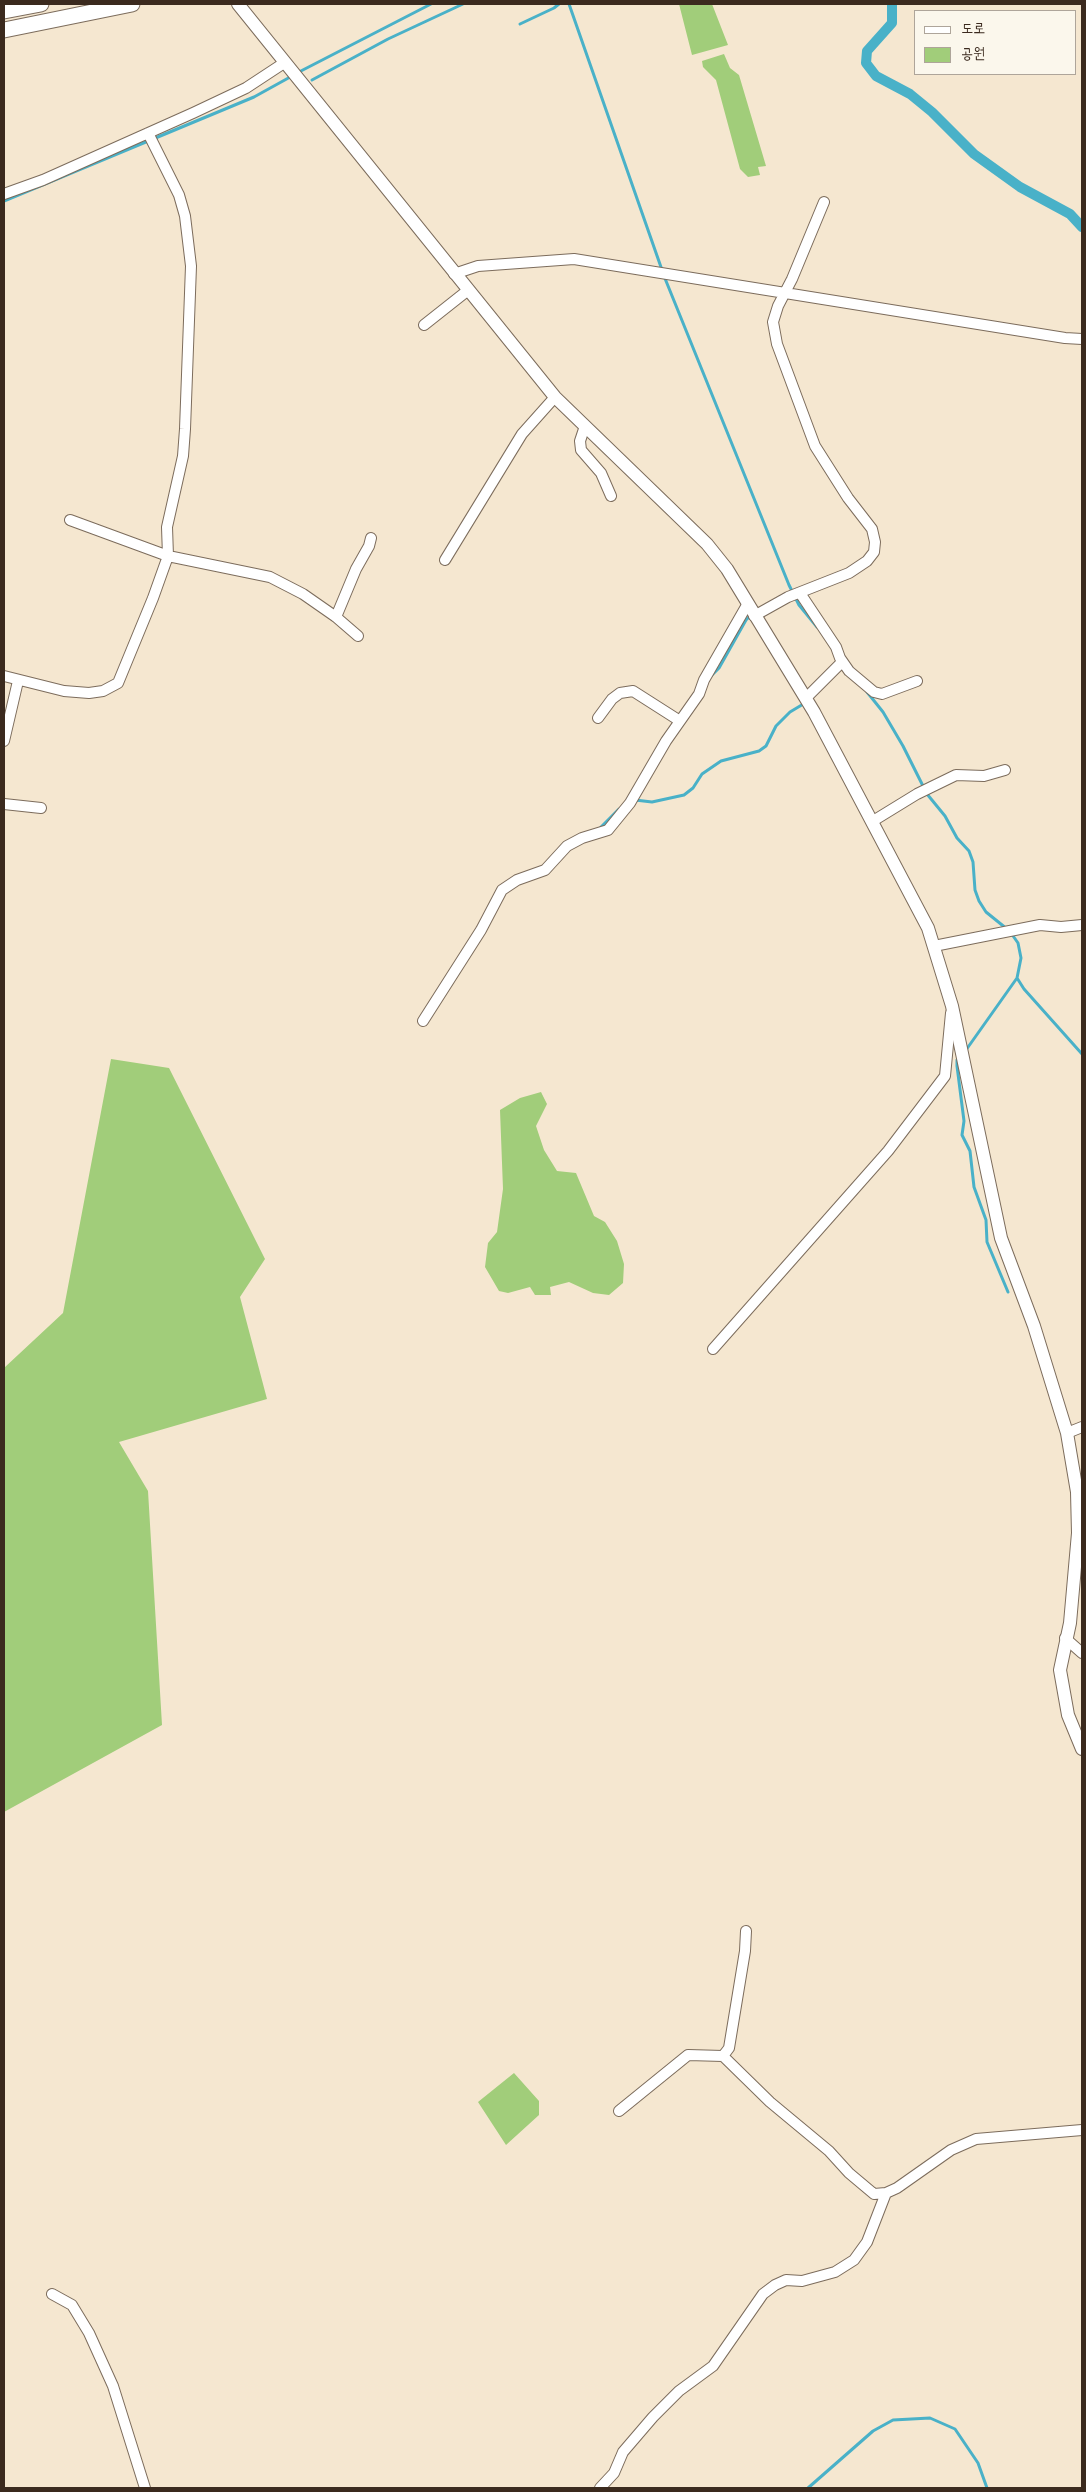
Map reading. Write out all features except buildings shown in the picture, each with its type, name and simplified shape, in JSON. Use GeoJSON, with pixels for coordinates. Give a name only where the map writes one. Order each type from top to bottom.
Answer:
{"type":"FeatureCollection","features":[{"type":"Feature","properties":{"kind":"highway"},"geometry":{"type":"LineString","coordinates":[[4,11],[41,4]]}},
{"type":"Feature","properties":{"kind":"highway"},"geometry":{"type":"LineString","coordinates":[[4,30],[132,4]]}},
{"type":"Feature","properties":{"kind":"main road"},"geometry":{"type":"LineString","coordinates":[[238,4],[467,291],[555,397],[707,544],[727,569],[807,700],[873,821],[928,928],[952,1006],[1001,1238],[1036,1335],[1067,1433],[1077,1492],[1078,1533],[1070,1623],[1065,1638],[1060,1670],[1062,1690],[1068,1715],[1082,1749]]}},
{"type":"Feature","properties":{"kind":"street"},"geometry":{"type":"LineString","coordinates":[[4,194],[151,138],[246,88],[291,71]]}},
{"type":"Feature","properties":{"kind":"street"},"geometry":{"type":"LineString","coordinates":[[4,676],[64,691],[89,693],[103,691],[118,683],[168,556],[167,527],[183,456],[191,266],[186,216],[151,138]]}},
{"type":"Feature","properties":{"kind":"street"},"geometry":{"type":"LineString","coordinates":[[423,1021],[481,930],[502,890],[517,880],[545,870],[567,846],[582,838],[608,830],[632,800],[680,721],[700,694],[704,680],[752,612],[850,573],[867,561],[874,552],[875,542],[872,529],[826,467],[804,420],[777,344],[773,322],[824,202]]}},
{"type":"Feature","properties":{"kind":"street"},"geometry":{"type":"LineString","coordinates":[[454,274],[478,266],[574,259],[672,273],[784,293],[1066,338],[1082,339]]}},
{"type":"Feature","properties":{"kind":"street"},"geometry":{"type":"LineString","coordinates":[[424,324],[467,291]]}},
{"type":"Feature","properties":{"kind":"street"},"geometry":{"type":"LineString","coordinates":[[445,560],[522,434],[555,397]]}},
{"type":"Feature","properties":{"kind":"street"},"geometry":{"type":"LineString","coordinates":[[584,426],[580,441],[581,450],[601,473],[611,496]]}},
{"type":"Feature","properties":{"kind":"street"},"geometry":{"type":"LineString","coordinates":[[70,520],[168,556],[270,577],[303,594],[336,617],[358,636]]}},
{"type":"Feature","properties":{"kind":"street"},"geometry":{"type":"LineString","coordinates":[[336,617],[371,538]]}},
{"type":"Feature","properties":{"kind":"street"},"geometry":{"type":"LineString","coordinates":[[800,593],[836,647],[842,662],[849,671],[874,692],[882,694],[917,681]]}},
{"type":"Feature","properties":{"kind":"street"},"geometry":{"type":"LineString","coordinates":[[807,700],[842,662]]}},
{"type":"Feature","properties":{"kind":"street"},"geometry":{"type":"LineString","coordinates":[[4,741],[18,681]]}},
{"type":"Feature","properties":{"kind":"street"},"geometry":{"type":"LineString","coordinates":[[598,718],[620,693],[633,691],[680,721]]}},
{"type":"Feature","properties":{"kind":"street"},"geometry":{"type":"LineString","coordinates":[[873,821],[917,794],[956,775],[984,776],[1005,770]]}},
{"type":"Feature","properties":{"kind":"street"},"geometry":{"type":"LineString","coordinates":[[4,804],[41,808]]}},
{"type":"Feature","properties":{"kind":"street"},"geometry":{"type":"LineString","coordinates":[[934,946],[1040,925],[1061,927],[1082,925]]}},
{"type":"Feature","properties":{"kind":"street"},"geometry":{"type":"LineString","coordinates":[[713,1349],[888,1151],[945,1076],[952,1006]]}},
{"type":"Feature","properties":{"kind":"street"},"geometry":{"type":"LineString","coordinates":[[1067,1433],[1082,1427]]}},
{"type":"Feature","properties":{"kind":"street"},"geometry":{"type":"LineString","coordinates":[[1065,1638],[1082,1653]]}},
{"type":"Feature","properties":{"kind":"street"},"geometry":{"type":"LineString","coordinates":[[724,2056],[728,2048],[745,1951],[746,1931]]}},
{"type":"Feature","properties":{"kind":"street"},"geometry":{"type":"LineString","coordinates":[[619,2111],[688,2055],[724,2056],[770,2102],[829,2151],[864,2187],[874,2194],[886,2193],[914,2178],[952,2150],[976,2139],[1082,2130]]}},
{"type":"Feature","properties":{"kind":"street"},"geometry":{"type":"LineString","coordinates":[[600,2488],[614,2473],[623,2452],[653,2417],[679,2391],[713,2366],[763,2294],[775,2284],[786,2280],[802,2280],[835,2272],[854,2260],[867,2242],[886,2193]]}},
{"type":"Feature","properties":{"kind":"street"},"geometry":{"type":"LineString","coordinates":[[52,2294],[72,2305],[89,2333],[113,2386],[145,2488]]}},
{"type":"Feature","properties":{"kind":"green space"},"geometry":{"type":"Polygon","coordinates":[[[679,4],[712,4],[728,45],[692,55],[679,4]]]}},
{"type":"Feature","properties":{"kind":"green space"},"geometry":{"type":"Polygon","coordinates":[[[724,54],[730,68],[739,75],[766,166],[758,167],[760,175],[748,177],[740,169],[716,80],[703,67],[702,61],[724,54]]]}},
{"type":"Feature","properties":{"kind":"green space"},"geometry":{"type":"Polygon","coordinates":[[[111,1059],[169,1068],[265,1259],[240,1297],[267,1399],[119,1442],[148,1491],[162,1725],[4,1812],[4,1368],[63,1313],[111,1059]]]}},
{"type":"Feature","properties":{"kind":"green space"},"geometry":{"type":"Polygon","coordinates":[[[541,1092],[547,1104],[536,1126],[544,1150],[557,1171],[576,1173],[594,1216],[605,1222],[617,1241],[624,1264],[623,1283],[609,1295],[593,1293],[569,1282],[550,1287],[551,1295],[535,1295],[530,1287],[508,1293],[499,1291],[485,1267],[488,1243],[497,1232],[503,1189],[500,1110],[520,1098],[541,1092]]]}},
{"type":"Feature","properties":{"kind":"green space"},"geometry":{"type":"Polygon","coordinates":[[[514,2073],[539,2101],[539,2115],[506,2145],[478,2102],[514,2073]]]}},
{"type":"Feature","properties":{"kind":"waterway"},"geometry":{"type":"LineString","coordinates":[[297,73],[431,4]]}},
{"type":"Feature","properties":{"kind":"waterway"},"geometry":{"type":"LineString","coordinates":[[312,80],[388,39],[463,4]]}},
{"type":"Feature","properties":{"kind":"waterway"},"geometry":{"type":"LineString","coordinates":[[520,24],[559,4]]}},
{"type":"Feature","properties":{"kind":"waterway"},"geometry":{"type":"LineString","coordinates":[[569,4],[662,270]]}},
{"type":"Feature","properties":{"kind":"waterway"},"geometry":{"type":"LineString","coordinates":[[892,4],[892,23],[867,51],[866,63],[876,76],[910,94],[932,112],[974,154],[1020,187],[1070,214],[1082,227]]}},
{"type":"Feature","properties":{"kind":"waterway"},"geometry":{"type":"LineString","coordinates":[[4,201],[254,97],[292,76]]}},
{"type":"Feature","properties":{"kind":"waterway"},"geometry":{"type":"LineString","coordinates":[[664,276],[789,585],[799,605],[817,627]]}},
{"type":"Feature","properties":{"kind":"waterway"},"geometry":{"type":"LineString","coordinates":[[712,675],[719,668],[746,620],[752,614]]}},
{"type":"Feature","properties":{"kind":"waterway"},"geometry":{"type":"LineString","coordinates":[[867,692],[883,712],[903,746],[927,794],[945,816],[957,838],[969,851],[973,862],[975,890],[979,901],[986,912],[1007,929]]}},
{"type":"Feature","properties":{"kind":"waterway"},"geometry":{"type":"LineString","coordinates":[[635,800],[652,802],[684,795],[693,788],[702,774],[721,761],[759,751],[766,746],[776,726],[790,712],[805,703]]}},
{"type":"Feature","properties":{"kind":"waterway"},"geometry":{"type":"LineString","coordinates":[[601,827],[619,809]]}},
{"type":"Feature","properties":{"kind":"waterway"},"geometry":{"type":"LineString","coordinates":[[966,1050],[1017,978],[1021,958],[1018,943],[1011,933]]}},
{"type":"Feature","properties":{"kind":"waterway"},"geometry":{"type":"LineString","coordinates":[[1017,978],[1024,989],[1082,1054]]}},
{"type":"Feature","properties":{"kind":"waterway"},"geometry":{"type":"LineString","coordinates":[[960,1056],[957,1060],[957,1066],[964,1121],[962,1135],[970,1151],[974,1187],[986,1220],[987,1242],[1008,1292]]}},
{"type":"Feature","properties":{"kind":"waterway"},"geometry":{"type":"LineString","coordinates":[[808,2488],[873,2431],[893,2420],[930,2418],[955,2429],[978,2463],[987,2488]]}}]}
